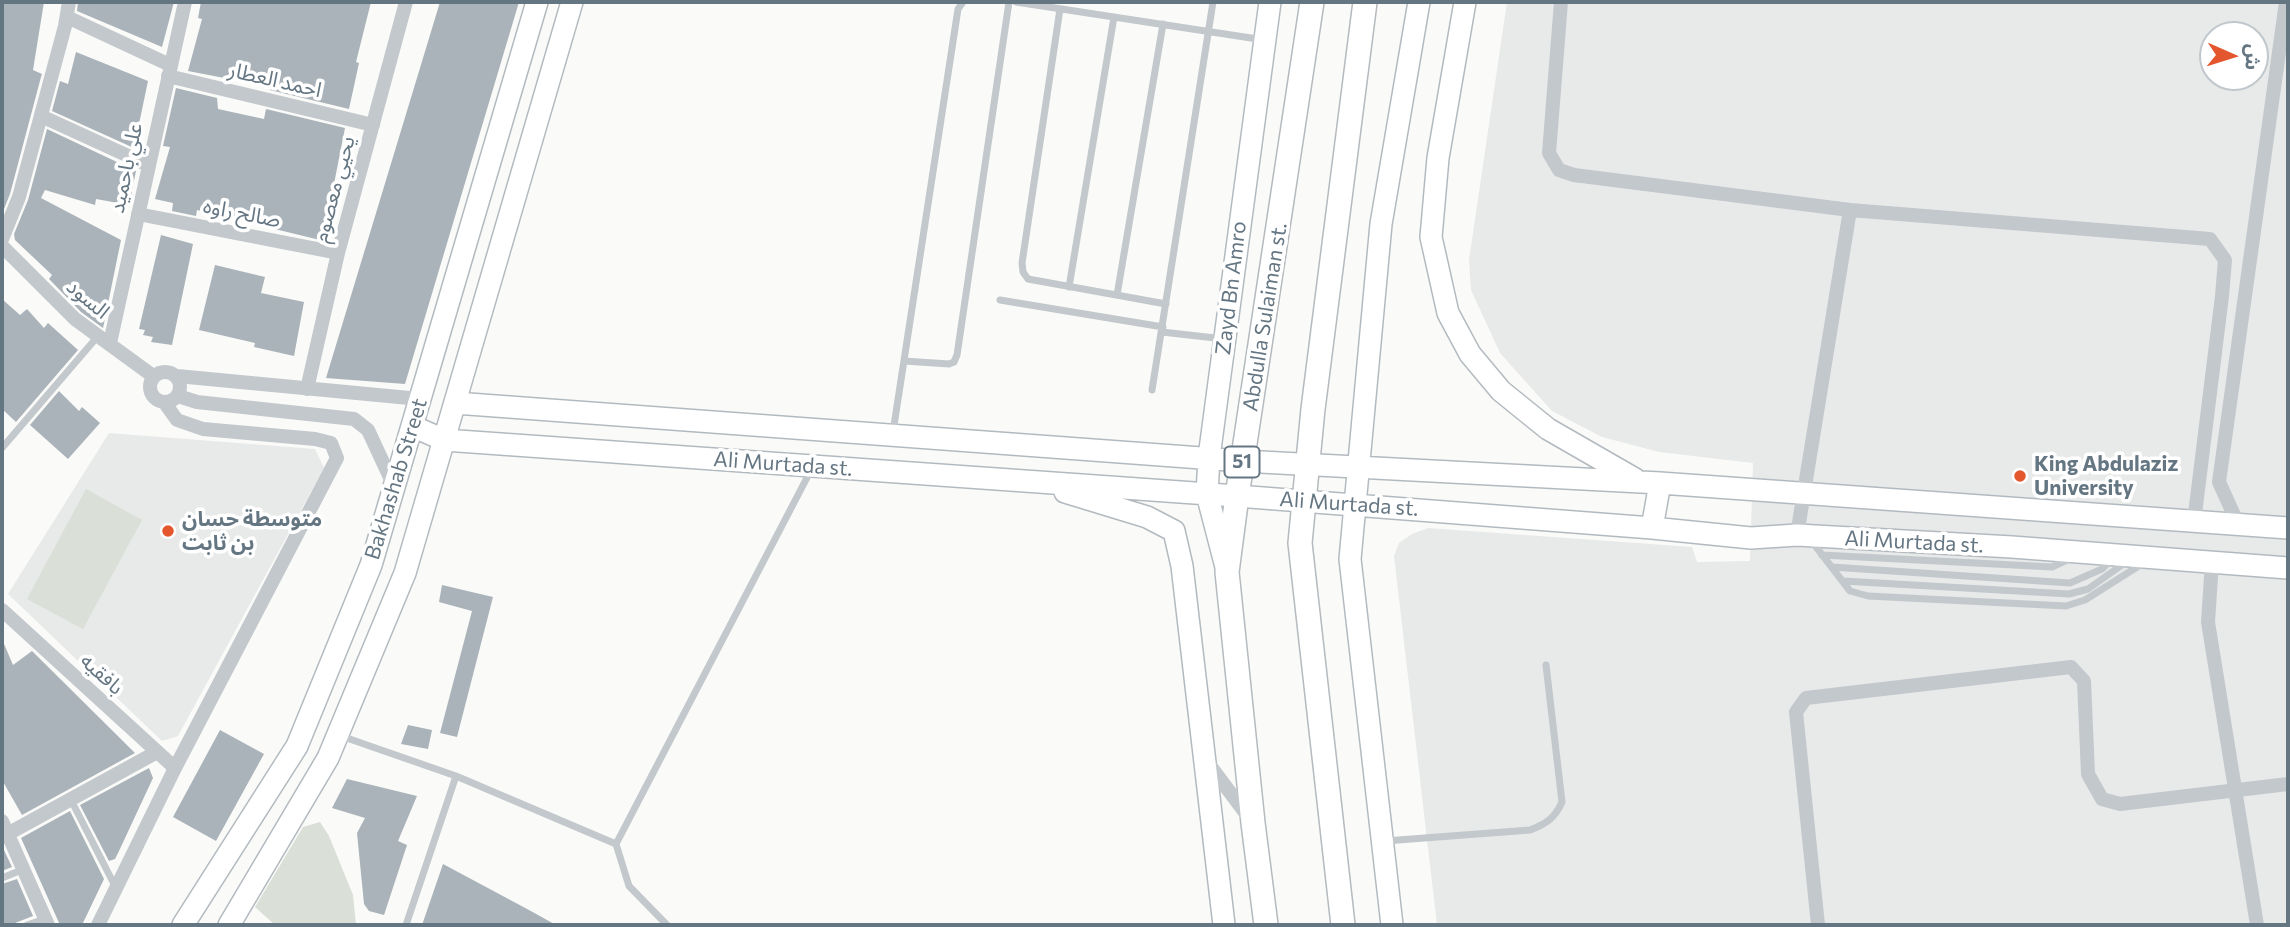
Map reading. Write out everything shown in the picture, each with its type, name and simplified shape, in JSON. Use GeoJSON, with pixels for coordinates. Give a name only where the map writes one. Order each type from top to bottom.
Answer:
{"type":"FeatureCollection","features":[{"type":"Feature","properties":{"kind":"main road","name":"Bakhashab Street"},"geometry":{"type":"LineString","coordinates":[[183,925],[297,746],[371,565],[537,2]]}},
{"type":"Feature","properties":{"kind":"main road","name":"Bakhashab Street"},"geometry":{"type":"LineString","coordinates":[[229,925],[328,758],[405,573],[572,2]]}},
{"type":"Feature","properties":{"kind":"main road","name":"Zayd Bn Amro"},"geometry":{"type":"LineString","coordinates":[[1227,572],[1207,494],[1209,457],[1270,2]]}},
{"type":"Feature","properties":{"kind":"main road","name":"Abdulla Sulaiman st."},"geometry":{"type":"LineString","coordinates":[[1266,925],[1227,572],[1312,2]]}},
{"type":"Feature","properties":{"kind":"main road"},"geometry":{"type":"LineString","coordinates":[[1343,925],[1300,542],[1365,2]]}},
{"type":"Feature","properties":{"kind":"main road"},"geometry":{"type":"LineString","coordinates":[[1392,925],[1350,559],[1381,224],[1419,2]]}},
{"type":"Feature","properties":{"kind":"main road"},"geometry":{"type":"LineString","coordinates":[[1465,2],[1438,158],[1431,237],[1448,313],[1470,354],[1501,391],[1548,429],[1650,482],[1652,528]]}},
{"type":"Feature","properties":{"kind":"main road","name":"Ali Murtada st."},"geometry":{"type":"LineString","coordinates":[[455,403],[1242,461],[1650,482],[2288,528]]}},
{"type":"Feature","properties":{"kind":"main road","name":"Ali Murtada st."},"geometry":{"type":"LineString","coordinates":[[412,426],[444,440],[1304,501],[1751,538],[1802,536],[2083,552],[2288,568]]}},
{"type":"Feature","properties":{"kind":"main road"},"geometry":{"type":"LineString","coordinates":[[1029,481],[1147,517],[1174,531],[1182,566],[1224,925]]}},
{"type":"Feature","properties":{"kind":"street","name":"علي باحميد"},"geometry":{"type":"LineString","coordinates":[[104,339],[138,214],[185,2]]}},
{"type":"Feature","properties":{"kind":"street","name":"يحيي معصوم"},"geometry":{"type":"LineString","coordinates":[[307,389],[338,253],[406,2]]}},
{"type":"Feature","properties":{"kind":"street"},"geometry":{"type":"LineString","coordinates":[[1562,2],[1549,153],[1559,170],[1850,210],[2210,239],[2225,260],[2194,522]]}},
{"type":"Feature","properties":{"kind":"street"},"geometry":{"type":"LineString","coordinates":[[2238,524],[2219,482],[2286,2]]}},
{"type":"Feature","properties":{"kind":"street","name":"احمد العطار"},"geometry":{"type":"LineString","coordinates":[[68,9],[169,71],[373,125]]}},
{"type":"Feature","properties":{"kind":"street"},"geometry":{"type":"LineString","coordinates":[[2,239],[19,197],[68,9]]}},
{"type":"Feature","properties":{"kind":"street"},"geometry":{"type":"LineString","coordinates":[[41,116],[148,165]]}},
{"type":"Feature","properties":{"kind":"street"},"geometry":{"type":"LineString","coordinates":[[1802,536],[1806,494],[1850,210]]}},
{"type":"Feature","properties":{"kind":"street","name":"صالح راوه"},"geometry":{"type":"LineString","coordinates":[[138,214],[338,253]]}},
{"type":"Feature","properties":{"kind":"street","name":"السود"},"geometry":{"type":"LineString","coordinates":[[2,246],[75,319],[153,376]]}},
{"type":"Feature","properties":{"kind":"street"},"geometry":{"type":"LineString","coordinates":[[177,376],[181,386],[178,396],[164,402],[156,399],[150,391],[150,381],[162,371],[168,371],[177,376],[420,399]]}},
{"type":"Feature","properties":{"kind":"street"},"geometry":{"type":"LineString","coordinates":[[178,396],[197,402],[354,419],[368,430],[395,486]]}},
{"type":"Feature","properties":{"kind":"street"},"geometry":{"type":"LineString","coordinates":[[98,925],[175,768],[337,458],[331,443],[315,439],[203,429],[177,420],[164,402]]}},
{"type":"Feature","properties":{"kind":"street"},"geometry":{"type":"LineString","coordinates":[[2213,562],[2208,622],[2257,925]]}},
{"type":"Feature","properties":{"kind":"street","name":"بافقيه"},"geometry":{"type":"LineString","coordinates":[[2,610],[175,768]]}},
{"type":"Feature","properties":{"kind":"street"},"geometry":{"type":"LineString","coordinates":[[1818,925],[1796,712],[1806,698],[2071,667],[2084,681],[2088,774],[2102,799],[2120,804],[2288,783]]}},
{"type":"Feature","properties":{"kind":"street"},"geometry":{"type":"LineString","coordinates":[[46,922],[4,830],[70,799],[157,752]]}},
{"type":"Feature","properties":{"kind":"street"},"geometry":{"type":"LineString","coordinates":[[1204,758],[1253,822]]}},
{"type":"Feature","properties":{"kind":"lane"},"geometry":{"type":"LineString","coordinates":[[893,435],[958,9],[963,2]]}},
{"type":"Feature","properties":{"kind":"lane"},"geometry":{"type":"LineString","coordinates":[[904,361],[949,364],[954,362],[957,355],[1009,2]]}},
{"type":"Feature","properties":{"kind":"lane"},"geometry":{"type":"LineString","coordinates":[[1016,2],[1265,40]]}},
{"type":"Feature","properties":{"kind":"lane"},"geometry":{"type":"LineString","coordinates":[[1152,390],[1213,2]]}},
{"type":"Feature","properties":{"kind":"lane"},"geometry":{"type":"LineString","coordinates":[[1060,9],[1022,263],[1023,272],[1028,279],[1166,304]]}},
{"type":"Feature","properties":{"kind":"lane"},"geometry":{"type":"LineString","coordinates":[[1069,286],[1114,17]]}},
{"type":"Feature","properties":{"kind":"lane"},"geometry":{"type":"LineString","coordinates":[[1117,295],[1163,24]]}},
{"type":"Feature","properties":{"kind":"lane"},"geometry":{"type":"LineString","coordinates":[[1000,300],[1224,339]]}},
{"type":"Feature","properties":{"kind":"lane"},"geometry":{"type":"LineString","coordinates":[[2,448],[104,339]]}},
{"type":"Feature","properties":{"kind":"lane"},"geometry":{"type":"LineString","coordinates":[[667,925],[629,886],[616,845],[813,466]]}},
{"type":"Feature","properties":{"kind":"lane"},"geometry":{"type":"LineString","coordinates":[[1802,536],[1822,555],[1850,591],[1868,596],[2066,606],[2085,600],[2134,556]]}},
{"type":"Feature","properties":{"kind":"lane"},"geometry":{"type":"LineString","coordinates":[[1822,555],[2052,567],[2083,552]]}},
{"type":"Feature","properties":{"kind":"lane"},"geometry":{"type":"LineString","coordinates":[[1832,568],[2070,583],[2134,556]]}},
{"type":"Feature","properties":{"kind":"lane"},"geometry":{"type":"LineString","coordinates":[[1843,581],[2069,594],[2088,589],[2134,556]]}},
{"type":"Feature","properties":{"kind":"lane"},"geometry":{"type":"LineString","coordinates":[[1382,842],[1530,830],[1544,825],[1557,814],[1562,802],[1546,665]]}},
{"type":"Feature","properties":{"kind":"lane"},"geometry":{"type":"LineString","coordinates":[[337,735],[456,776],[616,845]]}},
{"type":"Feature","properties":{"kind":"lane"},"geometry":{"type":"LineString","coordinates":[[406,925],[456,776]]}},
{"type":"Feature","properties":{"kind":"lane"},"geometry":{"type":"LineString","coordinates":[[70,799],[116,888]]}},
{"type":"Feature","properties":{"kind":"lane"},"geometry":{"type":"LineString","coordinates":[[2,878],[24,869]]}},
{"type":"Feature","properties":{"kind":"lane"},"geometry":{"type":"LineString","coordinates":[[27,925],[46,922]]}},
{"type":"Feature","properties":{"kind":"shaded area","name":"King Abdulaziz University"},"geometry":{"type":"Polygon","coordinates":[[[1507,2],[2288,2],[2288,925],[1437,925],[1394,556],[1399,543],[1428,528],[1692,547],[1697,562],[1750,561],[1753,463],[1659,452],[1602,437],[1552,411],[1500,353],[1471,290],[1469,260],[1507,2]]]}},
{"type":"Feature","properties":{"kind":"shaded area","name":"متوسطة حسان بن ثابت"},"geometry":{"type":"Polygon","coordinates":[[[109,433],[315,449],[324,468],[178,736],[162,741],[8,594],[109,433]]]}},
{"type":"Feature","properties":{"kind":"shaded area"},"geometry":{"type":"Polygon","coordinates":[[[86,489],[142,520],[83,629],[27,599],[86,489]]]}},
{"type":"Feature","properties":{"kind":"shaded area"},"geometry":{"type":"Polygon","coordinates":[[[320,822],[329,836],[353,895],[356,925],[275,925],[255,907],[303,827],[320,822]]]}},
{"type":"Feature","properties":{"kind":"building"},"geometry":{"type":"Polygon","coordinates":[[[2,2],[44,2],[33,70],[42,74],[10,194],[2,214],[2,2]]]}},
{"type":"Feature","properties":{"kind":"building"},"geometry":{"type":"Polygon","coordinates":[[[78,2],[174,2],[162,47],[77,11],[78,2]]]}},
{"type":"Feature","properties":{"kind":"building"},"geometry":{"type":"Polygon","coordinates":[[[201,2],[371,2],[356,62],[359,63],[349,109],[270,90],[271,87],[188,71],[202,19],[198,18],[201,2]]]}},
{"type":"Feature","properties":{"kind":"building"},"geometry":{"type":"Polygon","coordinates":[[[440,2],[519,2],[405,384],[326,378],[440,2]]]}},
{"type":"Feature","properties":{"kind":"building"},"geometry":{"type":"Polygon","coordinates":[[[76,52],[148,81],[134,148],[52,111],[60,81],[68,84],[76,52]]]}},
{"type":"Feature","properties":{"kind":"building"},"geometry":{"type":"Polygon","coordinates":[[[176,88],[217,98],[218,109],[264,119],[266,109],[345,128],[332,194],[335,194],[324,241],[197,210],[196,216],[172,211],[173,203],[155,199],[170,147],[163,146],[176,88]]]}},
{"type":"Feature","properties":{"kind":"building"},"geometry":{"type":"Polygon","coordinates":[[[47,129],[136,171],[129,205],[96,199],[95,205],[45,190],[41,198],[121,240],[103,328],[81,312],[49,279],[52,275],[15,240],[14,234],[28,200],[47,129]]]}},
{"type":"Feature","properties":{"kind":"building"},"geometry":{"type":"Polygon","coordinates":[[[161,235],[193,244],[172,345],[151,342],[153,337],[143,335],[145,330],[139,329],[161,235]]]}},
{"type":"Feature","properties":{"kind":"building"},"geometry":{"type":"Polygon","coordinates":[[[215,265],[265,277],[261,293],[304,302],[294,356],[254,347],[255,343],[199,330],[215,265]]]}},
{"type":"Feature","properties":{"kind":"building"},"geometry":{"type":"Polygon","coordinates":[[[2,299],[20,315],[27,309],[44,328],[48,323],[78,350],[16,422],[2,409],[2,299]]]}},
{"type":"Feature","properties":{"kind":"building"},"geometry":{"type":"Polygon","coordinates":[[[59,391],[79,411],[82,407],[100,423],[68,459],[30,425],[59,391]]]}},
{"type":"Feature","properties":{"kind":"building"},"geometry":{"type":"Polygon","coordinates":[[[442,585],[493,597],[457,737],[440,733],[472,611],[439,602],[442,585]]]}},
{"type":"Feature","properties":{"kind":"building"},"geometry":{"type":"Polygon","coordinates":[[[2,639],[13,665],[32,651],[135,753],[22,815],[2,780],[2,639]]]}},
{"type":"Feature","properties":{"kind":"building"},"geometry":{"type":"Polygon","coordinates":[[[408,725],[432,730],[428,749],[401,744],[408,725]]]}},
{"type":"Feature","properties":{"kind":"building"},"geometry":{"type":"Polygon","coordinates":[[[220,730],[264,754],[216,841],[173,817],[220,730]]]}},
{"type":"Feature","properties":{"kind":"building"},"geometry":{"type":"Polygon","coordinates":[[[149,768],[153,778],[115,859],[109,861],[80,805],[149,768]]]}},
{"type":"Feature","properties":{"kind":"building"},"geometry":{"type":"Polygon","coordinates":[[[347,779],[417,796],[398,841],[407,845],[384,915],[369,911],[364,904],[357,833],[365,818],[332,808],[347,779]]]}},
{"type":"Feature","properties":{"kind":"building"},"geometry":{"type":"Polygon","coordinates":[[[70,811],[104,879],[82,925],[60,925],[21,838],[70,811]]]}},
{"type":"Feature","properties":{"kind":"building"},"geometry":{"type":"Polygon","coordinates":[[[4,850],[12,867],[2,871],[2,851],[4,850]]]}},
{"type":"Feature","properties":{"kind":"building"},"geometry":{"type":"Polygon","coordinates":[[[443,864],[529,910],[556,925],[422,925],[443,864]]]}},
{"type":"Feature","properties":{"kind":"building"},"geometry":{"type":"Polygon","coordinates":[[[17,879],[33,916],[10,925],[2,925],[2,884],[17,879]]]}},
{"type":"Feature","properties":{"kind":"place","name":"King Abdulaziz University"},"geometry":{"type":"Point","coordinates":[2020,476]}},
{"type":"Feature","properties":{"kind":"place","name":"متوسطة حسان بن ثابت"},"geometry":{"type":"Point","coordinates":[168,531]}}]}
